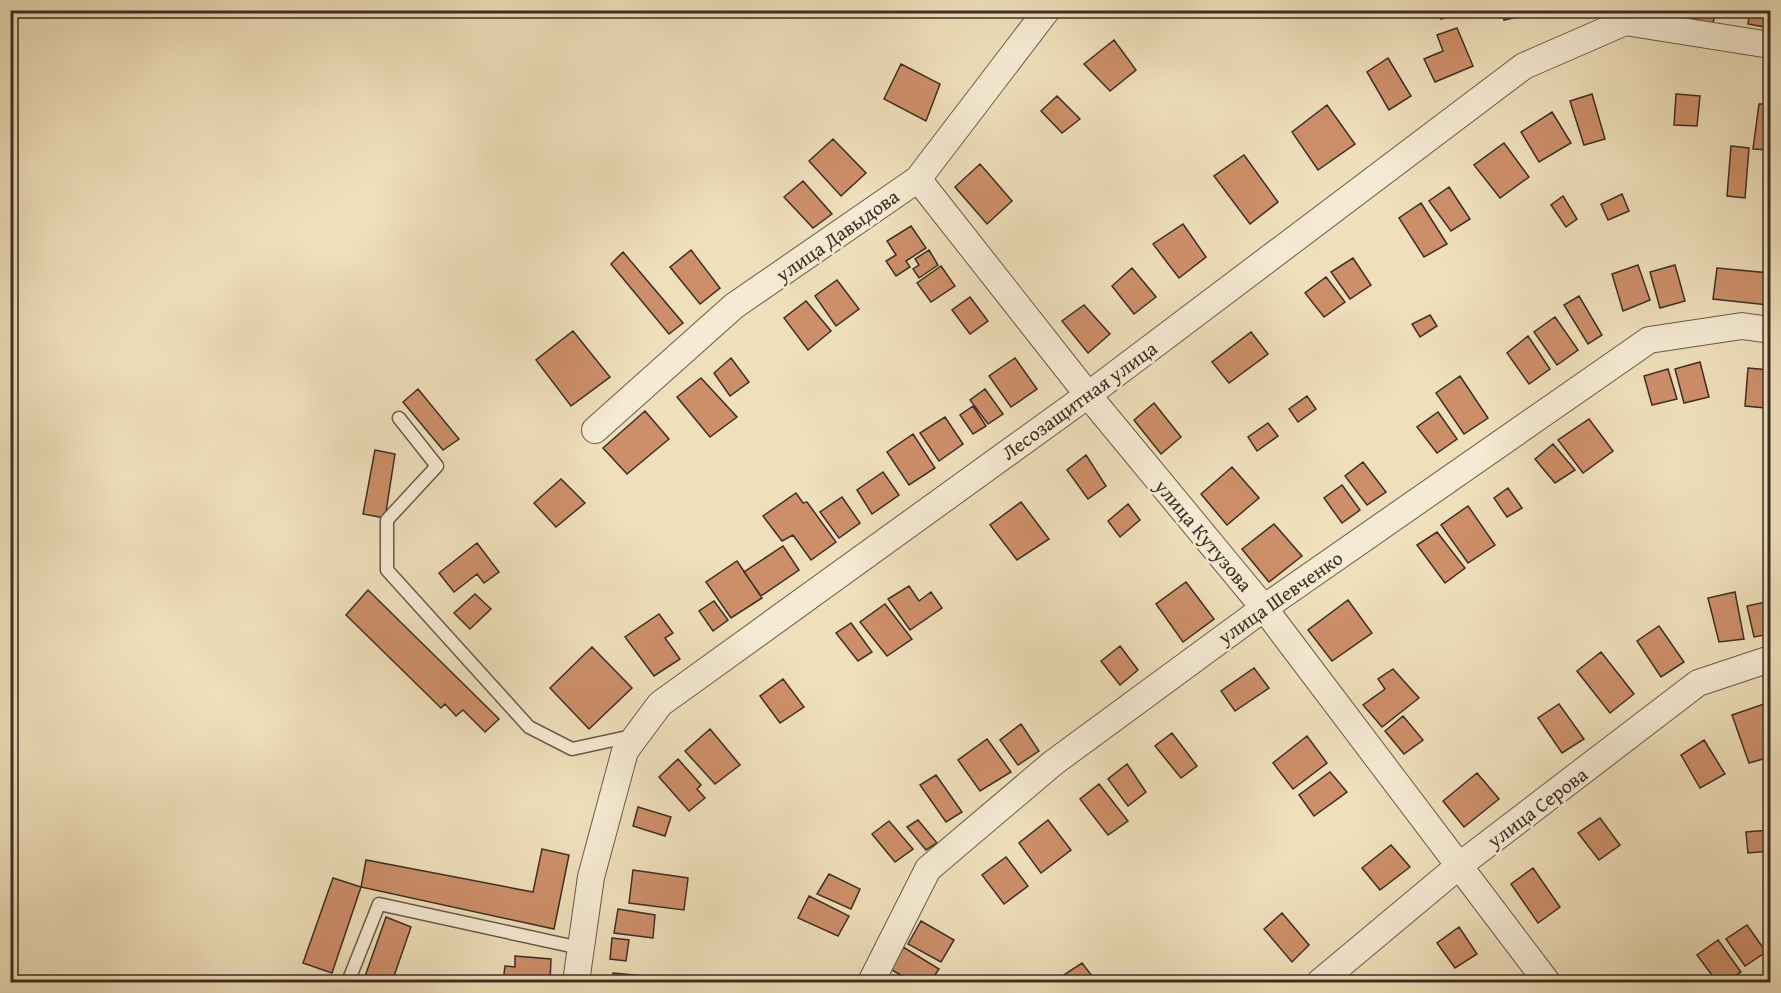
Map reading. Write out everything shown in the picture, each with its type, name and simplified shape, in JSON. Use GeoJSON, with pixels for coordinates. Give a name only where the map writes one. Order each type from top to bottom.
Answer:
{"type":"FeatureCollection","features":[{"type":"Feature","properties":{"kind":"street","name":"улица Давыдова"},"geometry":{"type":"LineString","coordinates":[[595,430],[735,306],[918,179],[1047,10]]}},
{"type":"Feature","properties":{"kind":"street","name":"Лесозащитная улица"},"geometry":{"type":"LineString","coordinates":[[576,982],[594,866],[625,750],[660,704],[1088,395],[1524,66],[1625,22],[1770,45]]}},
{"type":"Feature","properties":{"kind":"street","name":"улица Кутузова"},"geometry":{"type":"LineString","coordinates":[[918,179],[1088,395],[1264,608],[1547,982]]}},
{"type":"Feature","properties":{"kind":"street","name":"улица Шевченко"},"geometry":{"type":"LineString","coordinates":[[871,982],[928,869],[1053,763],[1264,608],[1648,340],[1742,326],[1770,330]]}},
{"type":"Feature","properties":{"kind":"street","name":"улица Серова"},"geometry":{"type":"LineString","coordinates":[[1320,982],[1460,865],[1698,683],[1770,659]]}},
{"type":"Feature","properties":{"kind":"lane"},"geometry":{"type":"LineString","coordinates":[[399,418],[437,466],[387,520],[387,570],[529,727],[572,749],[636,735]]}},
{"type":"Feature","properties":{"kind":"lane"},"geometry":{"type":"LineString","coordinates":[[348,982],[379,904],[580,948]]}},
{"type":"Feature","properties":{"kind":"building"},"geometry":{"type":"Polygon","coordinates":[[[1183,10],[1196,10],[1189,17],[1183,10]]]}},
{"type":"Feature","properties":{"kind":"building"},"geometry":{"type":"Polygon","coordinates":[[[1438,10],[1467,10],[1441,19],[1438,10]]]}},
{"type":"Feature","properties":{"kind":"building"},"geometry":{"type":"Polygon","coordinates":[[[1502,10],[1533,10],[1534,13],[1504,20],[1502,10]]]}},
{"type":"Feature","properties":{"kind":"building"},"geometry":{"type":"Polygon","coordinates":[[[1659,10],[1716,10],[1713,23],[1658,13],[1659,10]]]}},
{"type":"Feature","properties":{"kind":"building"},"geometry":{"type":"Polygon","coordinates":[[[1750,10],[1770,10],[1770,28],[1748,24],[1750,10]]]}},
{"type":"Feature","properties":{"kind":"building"},"geometry":{"type":"Polygon","coordinates":[[[1457,28],[1473,66],[1435,82],[1424,59],[1443,51],[1437,35],[1457,28]]]}},
{"type":"Feature","properties":{"kind":"building"},"geometry":{"type":"Polygon","coordinates":[[[1114,40],[1136,70],[1110,91],[1084,64],[1114,40]]]}},
{"type":"Feature","properties":{"kind":"building"},"geometry":{"type":"Polygon","coordinates":[[[1388,58],[1411,96],[1389,110],[1367,72],[1388,58]]]}},
{"type":"Feature","properties":{"kind":"building"},"geometry":{"type":"Polygon","coordinates":[[[901,64],[940,84],[926,121],[884,99],[901,64]]]}},
{"type":"Feature","properties":{"kind":"building"},"geometry":{"type":"Polygon","coordinates":[[[1592,94],[1605,139],[1584,145],[1570,101],[1592,94]]]}},
{"type":"Feature","properties":{"kind":"building"},"geometry":{"type":"Polygon","coordinates":[[[1676,94],[1700,96],[1697,126],[1674,125],[1676,94]]]}},
{"type":"Feature","properties":{"kind":"building"},"geometry":{"type":"Polygon","coordinates":[[[1057,96],[1080,119],[1062,133],[1041,111],[1057,96]]]}},
{"type":"Feature","properties":{"kind":"building"},"geometry":{"type":"Polygon","coordinates":[[[1759,104],[1770,104],[1770,150],[1753,149],[1759,104]]]}},
{"type":"Feature","properties":{"kind":"building"},"geometry":{"type":"Polygon","coordinates":[[[1327,105],[1355,144],[1318,170],[1292,132],[1327,105]]]}},
{"type":"Feature","properties":{"kind":"building"},"geometry":{"type":"Polygon","coordinates":[[[1552,112],[1571,143],[1539,162],[1521,132],[1552,112]]]}},
{"type":"Feature","properties":{"kind":"building"},"geometry":{"type":"Polygon","coordinates":[[[833,139],[866,173],[841,196],[809,161],[833,139]]]}},
{"type":"Feature","properties":{"kind":"building"},"geometry":{"type":"Polygon","coordinates":[[[1504,143],[1529,177],[1500,198],[1474,165],[1504,143]]]}},
{"type":"Feature","properties":{"kind":"building"},"geometry":{"type":"Polygon","coordinates":[[[1731,146],[1749,148],[1745,198],[1727,196],[1731,146]]]}},
{"type":"Feature","properties":{"kind":"building"},"geometry":{"type":"Polygon","coordinates":[[[1244,155],[1278,202],[1250,224],[1214,176],[1244,155]]]}},
{"type":"Feature","properties":{"kind":"building"},"geometry":{"type":"Polygon","coordinates":[[[980,164],[1012,201],[987,224],[955,187],[980,164]]]}},
{"type":"Feature","properties":{"kind":"building"},"geometry":{"type":"Polygon","coordinates":[[[803,181],[832,214],[813,228],[784,197],[803,181]]]}},
{"type":"Feature","properties":{"kind":"building"},"geometry":{"type":"Polygon","coordinates":[[[1449,187],[1470,219],[1451,231],[1429,201],[1449,187]]]}},
{"type":"Feature","properties":{"kind":"building"},"geometry":{"type":"Polygon","coordinates":[[[1622,194],[1629,211],[1608,220],[1601,204],[1622,194]]]}},
{"type":"Feature","properties":{"kind":"building"},"geometry":{"type":"Polygon","coordinates":[[[1563,196],[1577,219],[1566,227],[1551,205],[1563,196]]]}},
{"type":"Feature","properties":{"kind":"building"},"geometry":{"type":"Polygon","coordinates":[[[1421,203],[1447,244],[1424,257],[1399,218],[1421,203]]]}},
{"type":"Feature","properties":{"kind":"building"},"geometry":{"type":"Polygon","coordinates":[[[1183,224],[1206,257],[1179,278],[1153,244],[1183,224]]]}},
{"type":"Feature","properties":{"kind":"building"},"geometry":{"type":"Polygon","coordinates":[[[911,226],[926,248],[906,261],[910,267],[896,276],[886,261],[896,255],[887,241],[911,226]]]}},
{"type":"Feature","properties":{"kind":"building"},"geometry":{"type":"Polygon","coordinates":[[[691,250],[720,288],[700,304],[670,267],[691,250]]]}},
{"type":"Feature","properties":{"kind":"building"},"geometry":{"type":"Polygon","coordinates":[[[929,250],[938,265],[919,278],[913,269],[919,265],[915,259],[929,250]]]}},
{"type":"Feature","properties":{"kind":"building"},"geometry":{"type":"Polygon","coordinates":[[[623,252],[683,323],[669,334],[611,264],[623,252]]]}},
{"type":"Feature","properties":{"kind":"building"},"geometry":{"type":"Polygon","coordinates":[[[1353,258],[1371,285],[1350,299],[1331,272],[1353,258]]]}},
{"type":"Feature","properties":{"kind":"building"},"geometry":{"type":"Polygon","coordinates":[[[1638,265],[1650,300],[1623,311],[1612,274],[1638,265]]]}},
{"type":"Feature","properties":{"kind":"building"},"geometry":{"type":"Polygon","coordinates":[[[1675,265],[1685,301],[1660,308],[1650,272],[1675,265]]]}},
{"type":"Feature","properties":{"kind":"building"},"geometry":{"type":"Polygon","coordinates":[[[941,266],[955,286],[931,302],[917,283],[941,266]]]}},
{"type":"Feature","properties":{"kind":"building"},"geometry":{"type":"Polygon","coordinates":[[[1132,268],[1156,297],[1134,314],[1112,286],[1132,268]]]}},
{"type":"Feature","properties":{"kind":"building"},"geometry":{"type":"Polygon","coordinates":[[[1717,268],[1770,273],[1768,305],[1713,299],[1717,268]]]}},
{"type":"Feature","properties":{"kind":"building"},"geometry":{"type":"Polygon","coordinates":[[[1326,277],[1345,302],[1324,317],[1305,293],[1326,277]]]}},
{"type":"Feature","properties":{"kind":"building"},"geometry":{"type":"Polygon","coordinates":[[[837,280],[859,309],[836,326],[815,296],[837,280]]]}},
{"type":"Feature","properties":{"kind":"building"},"geometry":{"type":"Polygon","coordinates":[[[1579,296],[1602,335],[1588,344],[1564,305],[1579,296]]]}},
{"type":"Feature","properties":{"kind":"building"},"geometry":{"type":"Polygon","coordinates":[[[970,297],[988,321],[970,334],[952,310],[970,297]]]}},
{"type":"Feature","properties":{"kind":"building"},"geometry":{"type":"Polygon","coordinates":[[[806,301],[831,331],[808,350],[784,318],[806,301]]]}},
{"type":"Feature","properties":{"kind":"building"},"geometry":{"type":"Polygon","coordinates":[[[1084,305],[1110,334],[1088,353],[1062,321],[1084,305]]]}},
{"type":"Feature","properties":{"kind":"building"},"geometry":{"type":"Polygon","coordinates":[[[1430,315],[1437,326],[1420,337],[1412,324],[1430,315]]]}},
{"type":"Feature","properties":{"kind":"building"},"geometry":{"type":"Polygon","coordinates":[[[1555,317],[1578,350],[1557,365],[1534,332],[1555,317]]]}},
{"type":"Feature","properties":{"kind":"building"},"geometry":{"type":"Polygon","coordinates":[[[573,331],[610,377],[571,406],[536,360],[573,331]]]}},
{"type":"Feature","properties":{"kind":"building"},"geometry":{"type":"Polygon","coordinates":[[[1251,332],[1268,354],[1229,383],[1212,362],[1251,332]]]}},
{"type":"Feature","properties":{"kind":"building"},"geometry":{"type":"Polygon","coordinates":[[[1528,336],[1550,369],[1529,384],[1507,353],[1528,336]]]}},
{"type":"Feature","properties":{"kind":"building"},"geometry":{"type":"Polygon","coordinates":[[[731,358],[749,382],[730,396],[714,373],[731,358]]]}},
{"type":"Feature","properties":{"kind":"building"},"geometry":{"type":"Polygon","coordinates":[[[1015,358],[1037,389],[1011,407],[989,376],[1015,358]]]}},
{"type":"Feature","properties":{"kind":"building"},"geometry":{"type":"Polygon","coordinates":[[[1700,362],[1709,397],[1684,403],[1675,369],[1700,362]]]}},
{"type":"Feature","properties":{"kind":"building"},"geometry":{"type":"Polygon","coordinates":[[[1748,368],[1769,370],[1765,408],[1745,406],[1748,368]]]}},
{"type":"Feature","properties":{"kind":"building"},"geometry":{"type":"Polygon","coordinates":[[[1668,369],[1677,399],[1652,405],[1644,376],[1668,369]]]}},
{"type":"Feature","properties":{"kind":"building"},"geometry":{"type":"Polygon","coordinates":[[[1460,376],[1488,418],[1464,434],[1436,393],[1460,376]]]}},
{"type":"Feature","properties":{"kind":"building"},"geometry":{"type":"Polygon","coordinates":[[[701,378],[737,417],[710,437],[677,397],[701,378]]]}},
{"type":"Feature","properties":{"kind":"building"},"geometry":{"type":"Polygon","coordinates":[[[418,389],[459,439],[443,450],[403,402],[418,389]]]}},
{"type":"Feature","properties":{"kind":"building"},"geometry":{"type":"Polygon","coordinates":[[[985,389],[1003,414],[988,424],[970,400],[985,389]]]}},
{"type":"Feature","properties":{"kind":"building"},"geometry":{"type":"Polygon","coordinates":[[[1307,396],[1316,409],[1298,422],[1289,409],[1307,396]]]}},
{"type":"Feature","properties":{"kind":"building"},"geometry":{"type":"Polygon","coordinates":[[[1154,403],[1181,437],[1161,454],[1134,420],[1154,403]]]}},
{"type":"Feature","properties":{"kind":"building"},"geometry":{"type":"Polygon","coordinates":[[[973,406],[986,426],[973,434],[960,415],[973,406]]]}},
{"type":"Feature","properties":{"kind":"building"},"geometry":{"type":"Polygon","coordinates":[[[645,411],[669,439],[627,474],[603,448],[645,411]]]}},
{"type":"Feature","properties":{"kind":"building"},"geometry":{"type":"Polygon","coordinates":[[[1438,412],[1457,439],[1437,453],[1417,427],[1438,412]]]}},
{"type":"Feature","properties":{"kind":"building"},"geometry":{"type":"Polygon","coordinates":[[[945,417],[963,444],[939,461],[920,433],[945,417]]]}},
{"type":"Feature","properties":{"kind":"building"},"geometry":{"type":"Polygon","coordinates":[[[1589,419],[1613,451],[1583,473],[1558,440],[1589,419]]]}},
{"type":"Feature","properties":{"kind":"building"},"geometry":{"type":"Polygon","coordinates":[[[1268,423],[1278,436],[1257,451],[1248,437],[1268,423]]]}},
{"type":"Feature","properties":{"kind":"building"},"geometry":{"type":"Polygon","coordinates":[[[913,434],[935,468],[909,485],[887,452],[913,434]]]}},
{"type":"Feature","properties":{"kind":"building"},"geometry":{"type":"Polygon","coordinates":[[[1553,444],[1575,470],[1555,483],[1535,459],[1553,444]]]}},
{"type":"Feature","properties":{"kind":"building"},"geometry":{"type":"Polygon","coordinates":[[[375,450],[395,454],[385,518],[363,514],[375,450]]]}},
{"type":"Feature","properties":{"kind":"building"},"geometry":{"type":"Polygon","coordinates":[[[1086,455],[1106,486],[1088,499],[1067,470],[1086,455]]]}},
{"type":"Feature","properties":{"kind":"building"},"geometry":{"type":"Polygon","coordinates":[[[1363,462],[1386,492],[1367,505],[1345,476],[1363,462]]]}},
{"type":"Feature","properties":{"kind":"building"},"geometry":{"type":"Polygon","coordinates":[[[1232,467],[1259,498],[1227,525],[1201,494],[1232,467]]]}},
{"type":"Feature","properties":{"kind":"building"},"geometry":{"type":"Polygon","coordinates":[[[883,472],[899,495],[872,514],[857,490],[883,472]]]}},
{"type":"Feature","properties":{"kind":"building"},"geometry":{"type":"Polygon","coordinates":[[[561,479],[585,503],[556,527],[534,503],[561,479]]]}},
{"type":"Feature","properties":{"kind":"building"},"geometry":{"type":"Polygon","coordinates":[[[1342,485],[1360,510],[1342,523],[1324,498],[1342,485]]]}},
{"type":"Feature","properties":{"kind":"building"},"geometry":{"type":"Polygon","coordinates":[[[1508,488],[1522,508],[1507,517],[1494,498],[1508,488]]]}},
{"type":"Feature","properties":{"kind":"building"},"geometry":{"type":"Polygon","coordinates":[[[796,493],[803,503],[807,502],[836,542],[811,560],[793,535],[782,541],[763,516],[796,493]]]}},
{"type":"Feature","properties":{"kind":"building"},"geometry":{"type":"Polygon","coordinates":[[[842,497],[860,523],[839,538],[820,512],[842,497]]]}},
{"type":"Feature","properties":{"kind":"building"},"geometry":{"type":"Polygon","coordinates":[[[1021,502],[1049,539],[1017,560],[990,525],[1021,502]]]}},
{"type":"Feature","properties":{"kind":"building"},"geometry":{"type":"Polygon","coordinates":[[[1128,504],[1140,520],[1120,537],[1108,521],[1128,504]]]}},
{"type":"Feature","properties":{"kind":"building"},"geometry":{"type":"Polygon","coordinates":[[[1468,506],[1495,545],[1468,563],[1441,525],[1468,506]]]}},
{"type":"Feature","properties":{"kind":"building"},"geometry":{"type":"Polygon","coordinates":[[[1274,524],[1302,556],[1269,582],[1242,549],[1274,524]]]}},
{"type":"Feature","properties":{"kind":"building"},"geometry":{"type":"Polygon","coordinates":[[[1437,532],[1465,568],[1445,583],[1417,545],[1437,532]]]}},
{"type":"Feature","properties":{"kind":"building"},"geometry":{"type":"Polygon","coordinates":[[[477,543],[499,572],[484,583],[477,574],[454,592],[439,573],[477,543]]]}},
{"type":"Feature","properties":{"kind":"building"},"geometry":{"type":"Polygon","coordinates":[[[783,546],[799,570],[761,596],[744,572],[783,546]]]}},
{"type":"Feature","properties":{"kind":"building"},"geometry":{"type":"Polygon","coordinates":[[[737,561],[762,598],[731,618],[706,582],[737,561]]]}},
{"type":"Feature","properties":{"kind":"building"},"geometry":{"type":"Polygon","coordinates":[[[1186,582],[1214,619],[1183,642],[1156,604],[1186,582]]]}},
{"type":"Feature","properties":{"kind":"building"},"geometry":{"type":"Polygon","coordinates":[[[909,586],[919,601],[931,592],[942,608],[910,630],[888,599],[909,586]]]}},
{"type":"Feature","properties":{"kind":"building"},"geometry":{"type":"Polygon","coordinates":[[[368,590],[499,719],[485,732],[463,710],[456,716],[445,704],[441,708],[346,615],[368,590]]]}},
{"type":"Feature","properties":{"kind":"building"},"geometry":{"type":"Polygon","coordinates":[[[1735,592],[1744,639],[1719,642],[1708,598],[1735,592]]]}},
{"type":"Feature","properties":{"kind":"building"},"geometry":{"type":"Polygon","coordinates":[[[475,594],[491,609],[470,629],[454,613],[475,594]]]}},
{"type":"Feature","properties":{"kind":"building"},"geometry":{"type":"Polygon","coordinates":[[[1348,600],[1372,633],[1332,661],[1308,630],[1348,600]]]}},
{"type":"Feature","properties":{"kind":"building"},"geometry":{"type":"Polygon","coordinates":[[[714,601],[728,620],[713,631],[699,611],[714,601]]]}},
{"type":"Feature","properties":{"kind":"building"},"geometry":{"type":"Polygon","coordinates":[[[1770,601],[1770,634],[1754,637],[1747,606],[1770,601]]]}},
{"type":"Feature","properties":{"kind":"building"},"geometry":{"type":"Polygon","coordinates":[[[885,604],[912,639],[887,656],[860,622],[885,604]]]}},
{"type":"Feature","properties":{"kind":"building"},"geometry":{"type":"Polygon","coordinates":[[[659,614],[673,633],[665,638],[680,659],[654,676],[625,637],[659,614]]]}},
{"type":"Feature","properties":{"kind":"building"},"geometry":{"type":"Polygon","coordinates":[[[851,623],[872,652],[858,661],[836,633],[851,623]]]}},
{"type":"Feature","properties":{"kind":"building"},"geometry":{"type":"Polygon","coordinates":[[[1659,626],[1684,662],[1661,677],[1637,641],[1659,626]]]}},
{"type":"Feature","properties":{"kind":"building"},"geometry":{"type":"Polygon","coordinates":[[[1120,646],[1138,670],[1120,685],[1101,661],[1120,646]]]}},
{"type":"Feature","properties":{"kind":"building"},"geometry":{"type":"Polygon","coordinates":[[[592,647],[632,688],[589,729],[550,688],[592,647]]]}},
{"type":"Feature","properties":{"kind":"building"},"geometry":{"type":"Polygon","coordinates":[[[1601,652],[1634,694],[1610,713],[1577,671],[1601,652]]]}},
{"type":"Feature","properties":{"kind":"building"},"geometry":{"type":"Polygon","coordinates":[[[1254,668],[1269,688],[1235,711],[1221,691],[1254,668]]]}},
{"type":"Feature","properties":{"kind":"building"},"geometry":{"type":"Polygon","coordinates":[[[1393,669],[1419,698],[1382,727],[1363,705],[1385,689],[1378,679],[1393,669]]]}},
{"type":"Feature","properties":{"kind":"building"},"geometry":{"type":"Polygon","coordinates":[[[783,679],[804,707],[780,723],[760,696],[783,679]]]}},
{"type":"Feature","properties":{"kind":"building"},"geometry":{"type":"Polygon","coordinates":[[[1767,703],[1770,714],[1770,757],[1749,763],[1732,715],[1767,703]]]}},
{"type":"Feature","properties":{"kind":"building"},"geometry":{"type":"Polygon","coordinates":[[[1559,704],[1584,739],[1562,753],[1538,718],[1559,704]]]}},
{"type":"Feature","properties":{"kind":"building"},"geometry":{"type":"Polygon","coordinates":[[[1403,716],[1423,740],[1404,754],[1385,731],[1403,716]]]}},
{"type":"Feature","properties":{"kind":"building"},"geometry":{"type":"Polygon","coordinates":[[[1021,724],[1039,751],[1018,765],[1000,740],[1021,724]]]}},
{"type":"Feature","properties":{"kind":"building"},"geometry":{"type":"Polygon","coordinates":[[[710,729],[740,765],[715,784],[685,751],[710,729]]]}},
{"type":"Feature","properties":{"kind":"building"},"geometry":{"type":"Polygon","coordinates":[[[1172,733],[1197,766],[1181,778],[1155,746],[1172,733]]]}},
{"type":"Feature","properties":{"kind":"building"},"geometry":{"type":"Polygon","coordinates":[[[1307,736],[1327,763],[1293,789],[1273,763],[1307,736]]]}},
{"type":"Feature","properties":{"kind":"building"},"geometry":{"type":"Polygon","coordinates":[[[987,739],[1011,772],[980,791],[958,760],[987,739]]]}},
{"type":"Feature","properties":{"kind":"building"},"geometry":{"type":"Polygon","coordinates":[[[1704,740],[1725,774],[1700,788],[1681,755],[1704,740]]]}},
{"type":"Feature","properties":{"kind":"building"},"geometry":{"type":"Polygon","coordinates":[[[678,759],[701,785],[697,789],[705,798],[689,811],[659,777],[678,759]]]}},
{"type":"Feature","properties":{"kind":"building"},"geometry":{"type":"Polygon","coordinates":[[[1127,764],[1146,792],[1128,806],[1108,779],[1127,764]]]}},
{"type":"Feature","properties":{"kind":"building"},"geometry":{"type":"Polygon","coordinates":[[[1330,772],[1347,792],[1314,816],[1299,795],[1330,772]]]}},
{"type":"Feature","properties":{"kind":"building"},"geometry":{"type":"Polygon","coordinates":[[[1477,773],[1499,799],[1464,827],[1443,801],[1477,773]]]}},
{"type":"Feature","properties":{"kind":"building"},"geometry":{"type":"Polygon","coordinates":[[[936,775],[962,812],[946,822],[920,785],[936,775]]]}},
{"type":"Feature","properties":{"kind":"building"},"geometry":{"type":"Polygon","coordinates":[[[1099,784],[1128,821],[1108,835],[1080,799],[1099,784]]]}},
{"type":"Feature","properties":{"kind":"building"},"geometry":{"type":"Polygon","coordinates":[[[638,807],[671,817],[665,836],[633,826],[638,807]]]}},
{"type":"Feature","properties":{"kind":"building"},"geometry":{"type":"Polygon","coordinates":[[[1600,818],[1620,845],[1599,860],[1578,833],[1600,818]]]}},
{"type":"Feature","properties":{"kind":"building"},"geometry":{"type":"Polygon","coordinates":[[[918,820],[937,843],[926,850],[907,827],[918,820]]]}},
{"type":"Feature","properties":{"kind":"building"},"geometry":{"type":"Polygon","coordinates":[[[1048,820],[1071,850],[1041,873],[1019,843],[1048,820]]]}},
{"type":"Feature","properties":{"kind":"building"},"geometry":{"type":"Polygon","coordinates":[[[889,821],[913,849],[895,862],[872,834],[889,821]]]}},
{"type":"Feature","properties":{"kind":"building"},"geometry":{"type":"Polygon","coordinates":[[[1770,830],[1770,851],[1748,853],[1746,832],[1770,830]]]}},
{"type":"Feature","properties":{"kind":"building"},"geometry":{"type":"Polygon","coordinates":[[[1391,845],[1410,867],[1380,890],[1362,868],[1391,845]]]}},
{"type":"Feature","properties":{"kind":"building"},"geometry":{"type":"Polygon","coordinates":[[[542,849],[569,855],[554,929],[361,887],[366,860],[533,892],[542,849]]]}},
{"type":"Feature","properties":{"kind":"building"},"geometry":{"type":"Polygon","coordinates":[[[1006,857],[1028,886],[1004,904],[982,875],[1006,857]]]}},
{"type":"Feature","properties":{"kind":"building"},"geometry":{"type":"Polygon","coordinates":[[[1533,868],[1560,907],[1538,923],[1511,884],[1533,868]]]}},
{"type":"Feature","properties":{"kind":"building"},"geometry":{"type":"Polygon","coordinates":[[[633,870],[688,878],[684,910],[629,903],[633,870]]]}},
{"type":"Feature","properties":{"kind":"building"},"geometry":{"type":"Polygon","coordinates":[[[829,874],[860,889],[851,909],[817,894],[829,874]]]}},
{"type":"Feature","properties":{"kind":"building"},"geometry":{"type":"Polygon","coordinates":[[[333,878],[361,887],[332,973],[303,963],[333,878]]]}},
{"type":"Feature","properties":{"kind":"building"},"geometry":{"type":"Polygon","coordinates":[[[809,896],[849,916],[838,936],[798,918],[809,896]]]}},
{"type":"Feature","properties":{"kind":"building"},"geometry":{"type":"Polygon","coordinates":[[[618,909],[655,915],[653,938],[614,933],[618,909]]]}},
{"type":"Feature","properties":{"kind":"building"},"geometry":{"type":"Polygon","coordinates":[[[1282,913],[1309,945],[1292,962],[1264,929],[1282,913]]]}},
{"type":"Feature","properties":{"kind":"building"},"geometry":{"type":"Polygon","coordinates":[[[386,917],[411,927],[392,982],[363,982],[386,917]]]}},
{"type":"Feature","properties":{"kind":"building"},"geometry":{"type":"Polygon","coordinates":[[[921,921],[954,940],[941,962],[908,944],[921,921]]]}},
{"type":"Feature","properties":{"kind":"building"},"geometry":{"type":"Polygon","coordinates":[[[1747,925],[1766,952],[1745,966],[1726,939],[1747,925]]]}},
{"type":"Feature","properties":{"kind":"building"},"geometry":{"type":"Polygon","coordinates":[[[1459,927],[1477,954],[1455,968],[1437,943],[1459,927]]]}},
{"type":"Feature","properties":{"kind":"building"},"geometry":{"type":"Polygon","coordinates":[[[612,938],[629,940],[626,961],[610,959],[612,938]]]}},
{"type":"Feature","properties":{"kind":"building"},"geometry":{"type":"Polygon","coordinates":[[[1718,940],[1741,972],[1724,982],[1717,982],[1697,955],[1718,940]]]}},
{"type":"Feature","properties":{"kind":"building"},"geometry":{"type":"Polygon","coordinates":[[[903,947],[939,969],[930,982],[913,982],[890,969],[903,947]]]}},
{"type":"Feature","properties":{"kind":"building"},"geometry":{"type":"Polygon","coordinates":[[[515,956],[551,959],[550,982],[503,982],[505,966],[515,967],[515,956]]]}},
{"type":"Feature","properties":{"kind":"building"},"geometry":{"type":"Polygon","coordinates":[[[1082,963],[1095,980],[1091,982],[1053,982],[1082,963]]]}},
{"type":"Feature","properties":{"kind":"building"},"geometry":{"type":"Polygon","coordinates":[[[613,973],[644,976],[644,982],[612,982],[613,973]]]}},
{"type":"Feature","properties":{"kind":"building"},"geometry":{"type":"Polygon","coordinates":[[[1212,976],[1218,982],[1204,982],[1212,976]]]}}]}
